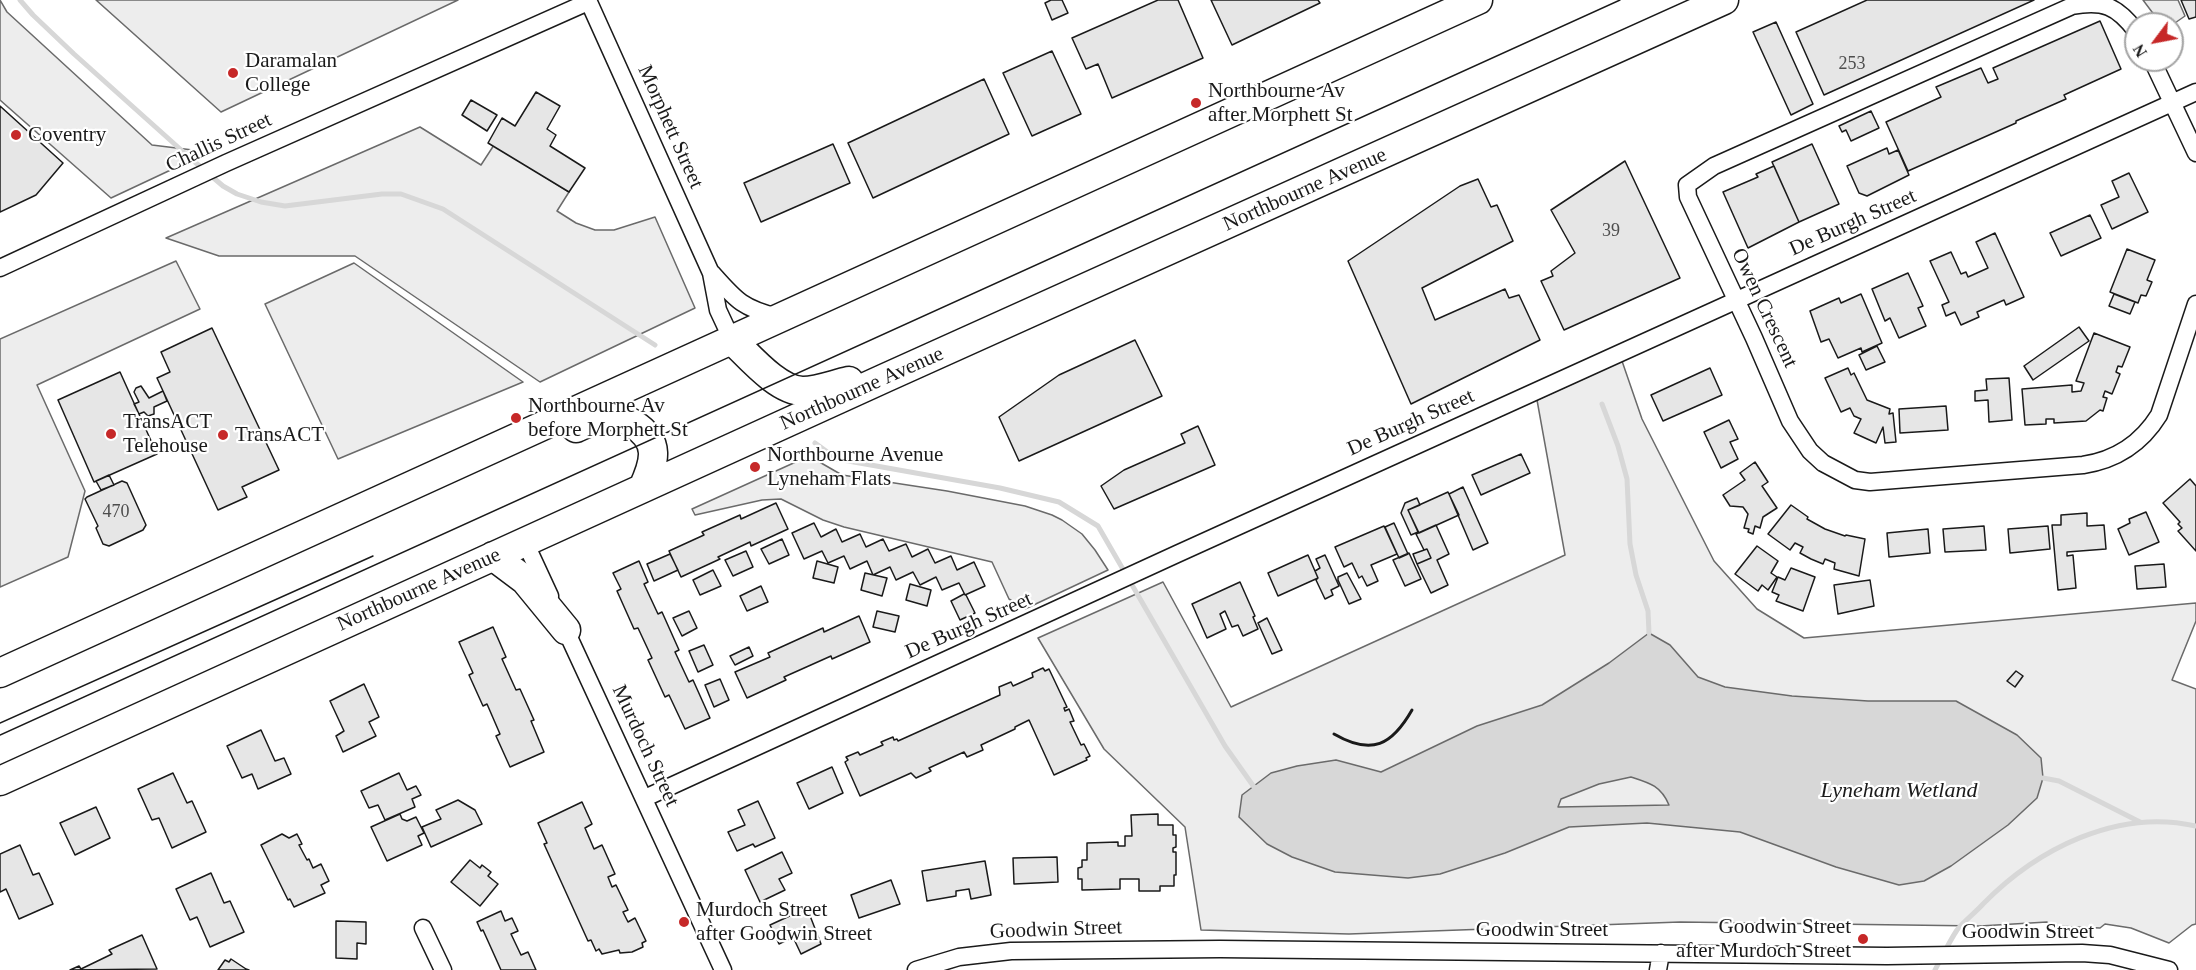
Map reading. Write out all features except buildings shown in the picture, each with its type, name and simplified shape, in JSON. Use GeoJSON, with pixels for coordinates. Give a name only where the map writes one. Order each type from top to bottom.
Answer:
{"type":"FeatureCollection","features":[{"type":"Feature","properties":{"kind":"highway"},"geometry":{"type":"LineString","coordinates":[[0,673],[1478,0]]}},
{"type":"Feature","properties":{"kind":"highway","name":"Northbourne Avenue"},"geometry":{"type":"LineString","coordinates":[[0,781],[1724,0]]}},
{"type":"Feature","properties":{"kind":"highway"},"geometry":{"type":"LineString","coordinates":[[732,340],[764,371],[778,382],[793,389],[804,391],[849,381],[872,384]]}},
{"type":"Feature","properties":{"kind":"highway"},"geometry":{"type":"LineString","coordinates":[[402,490],[544,442],[607,416],[624,418],[647,433],[653,452],[651,470],[643,488]]}},
{"type":"Feature","properties":{"kind":"highway"},"geometry":{"type":"LineString","coordinates":[[493,556],[525,580],[566,630]]}},
{"type":"Feature","properties":{"kind":"street","name":"Morphett Street"},"geometry":{"type":"LineString","coordinates":[[588,1],[711,273],[718,310],[732,340]]}},
{"type":"Feature","properties":{"kind":"street","name":"Challis Street"},"geometry":{"type":"LineString","coordinates":[[0,268],[226,163],[588,1]]}},
{"type":"Feature","properties":{"kind":"street","name":"Owen Crescent"},"geometry":{"type":"LineString","coordinates":[[2124,18],[2117,10],[2101,3],[2087,2],[2072,6],[1714,166],[1687,185],[1688,197],[1790,421],[1800,438],[1823,463],[1855,480],[1870,482],[2083,465],[2098,463],[2126,451],[2149,430],[2159,416],[2196,304]]}},
{"type":"Feature","properties":{"kind":"street"},"geometry":{"type":"LineString","coordinates":[[2158,72],[2196,153]]}},
{"type":"Feature","properties":{"kind":"street","name":"De Burgh Street"},"geometry":{"type":"LineString","coordinates":[[645,798],[1152,565],[2196,92]]}},
{"type":"Feature","properties":{"kind":"street","name":"Morphett Street"},"geometry":{"type":"LineString","coordinates":[[711,273],[737,301],[753,310],[781,317]]}},
{"type":"Feature","properties":{"kind":"street","name":"Murdoch Street"},"geometry":{"type":"LineString","coordinates":[[525,542],[723,970]]}},
{"type":"Feature","properties":{"kind":"street"},"geometry":{"type":"LineString","coordinates":[[423,928],[443,970]]}},
{"type":"Feature","properties":{"kind":"street","name":"Goodwin Street"},"geometry":{"type":"LineString","coordinates":[[916,970],[959,957],[1011,951],[1220,949],[1923,956],[2082,953],[2110,955],[2169,970]]}},
{"type":"Feature","properties":{"kind":"street"},"geometry":{"type":"LineString","coordinates":[[1658,970],[1661,953]]}},
{"type":"Feature","properties":{"kind":"shaded area"},"geometry":{"type":"Polygon","coordinates":[[[0,0],[7,12],[152,145],[209,152],[111,198],[0,100],[0,0]]]}},
{"type":"Feature","properties":{"kind":"shaded area","name":"Daramalan College"},"geometry":{"type":"Polygon","coordinates":[[[96,0],[458,0],[221,112],[96,0]]]}},
{"type":"Feature","properties":{"kind":"shaded area"},"geometry":{"type":"Polygon","coordinates":[[[2143,0],[2178,0],[2183,12],[2152,12],[2143,0]]]}},
{"type":"Feature","properties":{"kind":"shaded area"},"geometry":{"type":"Polygon","coordinates":[[[420,127],[481,165],[494,145],[569,192],[557,211],[576,223],[595,230],[614,230],[655,217],[695,308],[540,382],[355,256],[219,256],[166,238],[420,127]]]}},
{"type":"Feature","properties":{"kind":"shaded area"},"geometry":{"type":"Polygon","coordinates":[[[176,261],[200,309],[37,385],[85,491],[68,557],[0,587],[0,339],[176,261]]]}},
{"type":"Feature","properties":{"kind":"shaded area"},"geometry":{"type":"Polygon","coordinates":[[[354,263],[523,382],[338,459],[265,304],[354,263]]]}},
{"type":"Feature","properties":{"kind":"shaded area"},"geometry":{"type":"Polygon","coordinates":[[[1622,361],[1642,419],[1714,561],[1757,609],[1804,638],[2196,603],[2196,621],[2172,680],[2196,689],[2196,924],[2169,943],[2131,928],[2105,924],[2100,928],[2053,926],[2047,922],[1980,926],[1680,922],[1349,934],[1201,930],[1185,827],[1104,749],[1038,638],[1163,582],[1231,707],[1565,555],[1537,400],[1622,361]]]}},
{"type":"Feature","properties":{"kind":"shaded area"},"geometry":{"type":"Polygon","coordinates":[[[809,456],[842,475],[947,491],[1025,506],[1052,515],[1082,534],[1108,570],[1025,609],[1009,599],[992,562],[844,527],[823,520],[781,499],[762,500],[695,515],[692,509],[809,456]]]}},
{"type":"Feature","properties":{"kind":"water","name":"Lyneham Wetland"},"geometry":{"type":"Polygon","coordinates":[[[1649,633],[1670,645],[1698,677],[1725,687],[1792,696],[1868,701],[1956,701],[2017,735],[2041,758],[2043,778],[2037,798],[2008,825],[1951,866],[1924,881],[1899,885],[1836,867],[1740,832],[1647,823],[1569,827],[1505,853],[1440,874],[1408,878],[1335,872],[1292,857],[1267,844],[1239,817],[1242,795],[1271,773],[1336,760],[1381,772],[1477,726],[1542,705],[1609,663],[1649,633]],[[1631,777],[1599,784],[1561,799],[1558,807],[1669,805],[1658,789],[1649,783],[1631,777]]]}},
{"type":"Feature","properties":{"kind":"waterway"},"geometry":{"type":"LineString","coordinates":[[20,0],[74,54],[189,157],[223,186],[237,194],[261,202],[285,206],[382,194],[401,194],[443,209],[655,345]]}},
{"type":"Feature","properties":{"kind":"waterway"},"geometry":{"type":"LineString","coordinates":[[1602,404],[1618,446],[1627,479],[1630,544],[1636,575],[1648,611],[1649,633]]}},
{"type":"Feature","properties":{"kind":"waterway"},"geometry":{"type":"LineString","coordinates":[[815,443],[837,459],[1000,488],[1059,502],[1098,526],[1225,746],[1254,787]]}},
{"type":"Feature","properties":{"kind":"waterway"},"geometry":{"type":"LineString","coordinates":[[2043,778],[2059,781],[2140,822]]}},
{"type":"Feature","properties":{"kind":"waterway"},"geometry":{"type":"LineString","coordinates":[[1935,970],[1963,923],[2004,884],[2053,850],[2108,828],[2137,823],[2166,822],[2196,826]]}},
{"type":"Feature","properties":{"kind":"tram line"},"geometry":{"type":"LineString","coordinates":[[0,735],[1620,0]]}},
{"type":"Feature","properties":{"kind":"tram line"},"geometry":{"type":"LineString","coordinates":[[0,723],[373,556]]}},
{"type":"Feature","properties":{"kind":"wall"},"geometry":{"type":"LineString","coordinates":[[1334,734],[1359,744],[1380,743],[1397,732],[1412,710]]}},
{"type":"Feature","properties":{"kind":"place","name":"Daramalan College"},"geometry":{"type":"Point","coordinates":[233,73]}},
{"type":"Feature","properties":{"kind":"place","name":"Northbourne Av after Morphett St"},"geometry":{"type":"Point","coordinates":[1196,103]}},
{"type":"Feature","properties":{"kind":"place","name":"Coventry"},"geometry":{"type":"Point","coordinates":[16,135]}},
{"type":"Feature","properties":{"kind":"place","name":"Northbourne Av before Morphett St"},"geometry":{"type":"Point","coordinates":[516,418]}},
{"type":"Feature","properties":{"kind":"place","name":"TransACT Telehouse"},"geometry":{"type":"Point","coordinates":[111,434]}},
{"type":"Feature","properties":{"kind":"place","name":"TransACT"},"geometry":{"type":"Point","coordinates":[223,435]}},
{"type":"Feature","properties":{"kind":"place","name":"Northbourne Avenue Lyneham Flats"},"geometry":{"type":"Point","coordinates":[755,467]}},
{"type":"Feature","properties":{"kind":"place","name":"Murdoch Street after Goodwin Street"},"geometry":{"type":"Point","coordinates":[684,922]}},
{"type":"Feature","properties":{"kind":"place","name":"Goodwin Street after Murdoch Street"},"geometry":{"type":"Point","coordinates":[1863,939]}}]}
